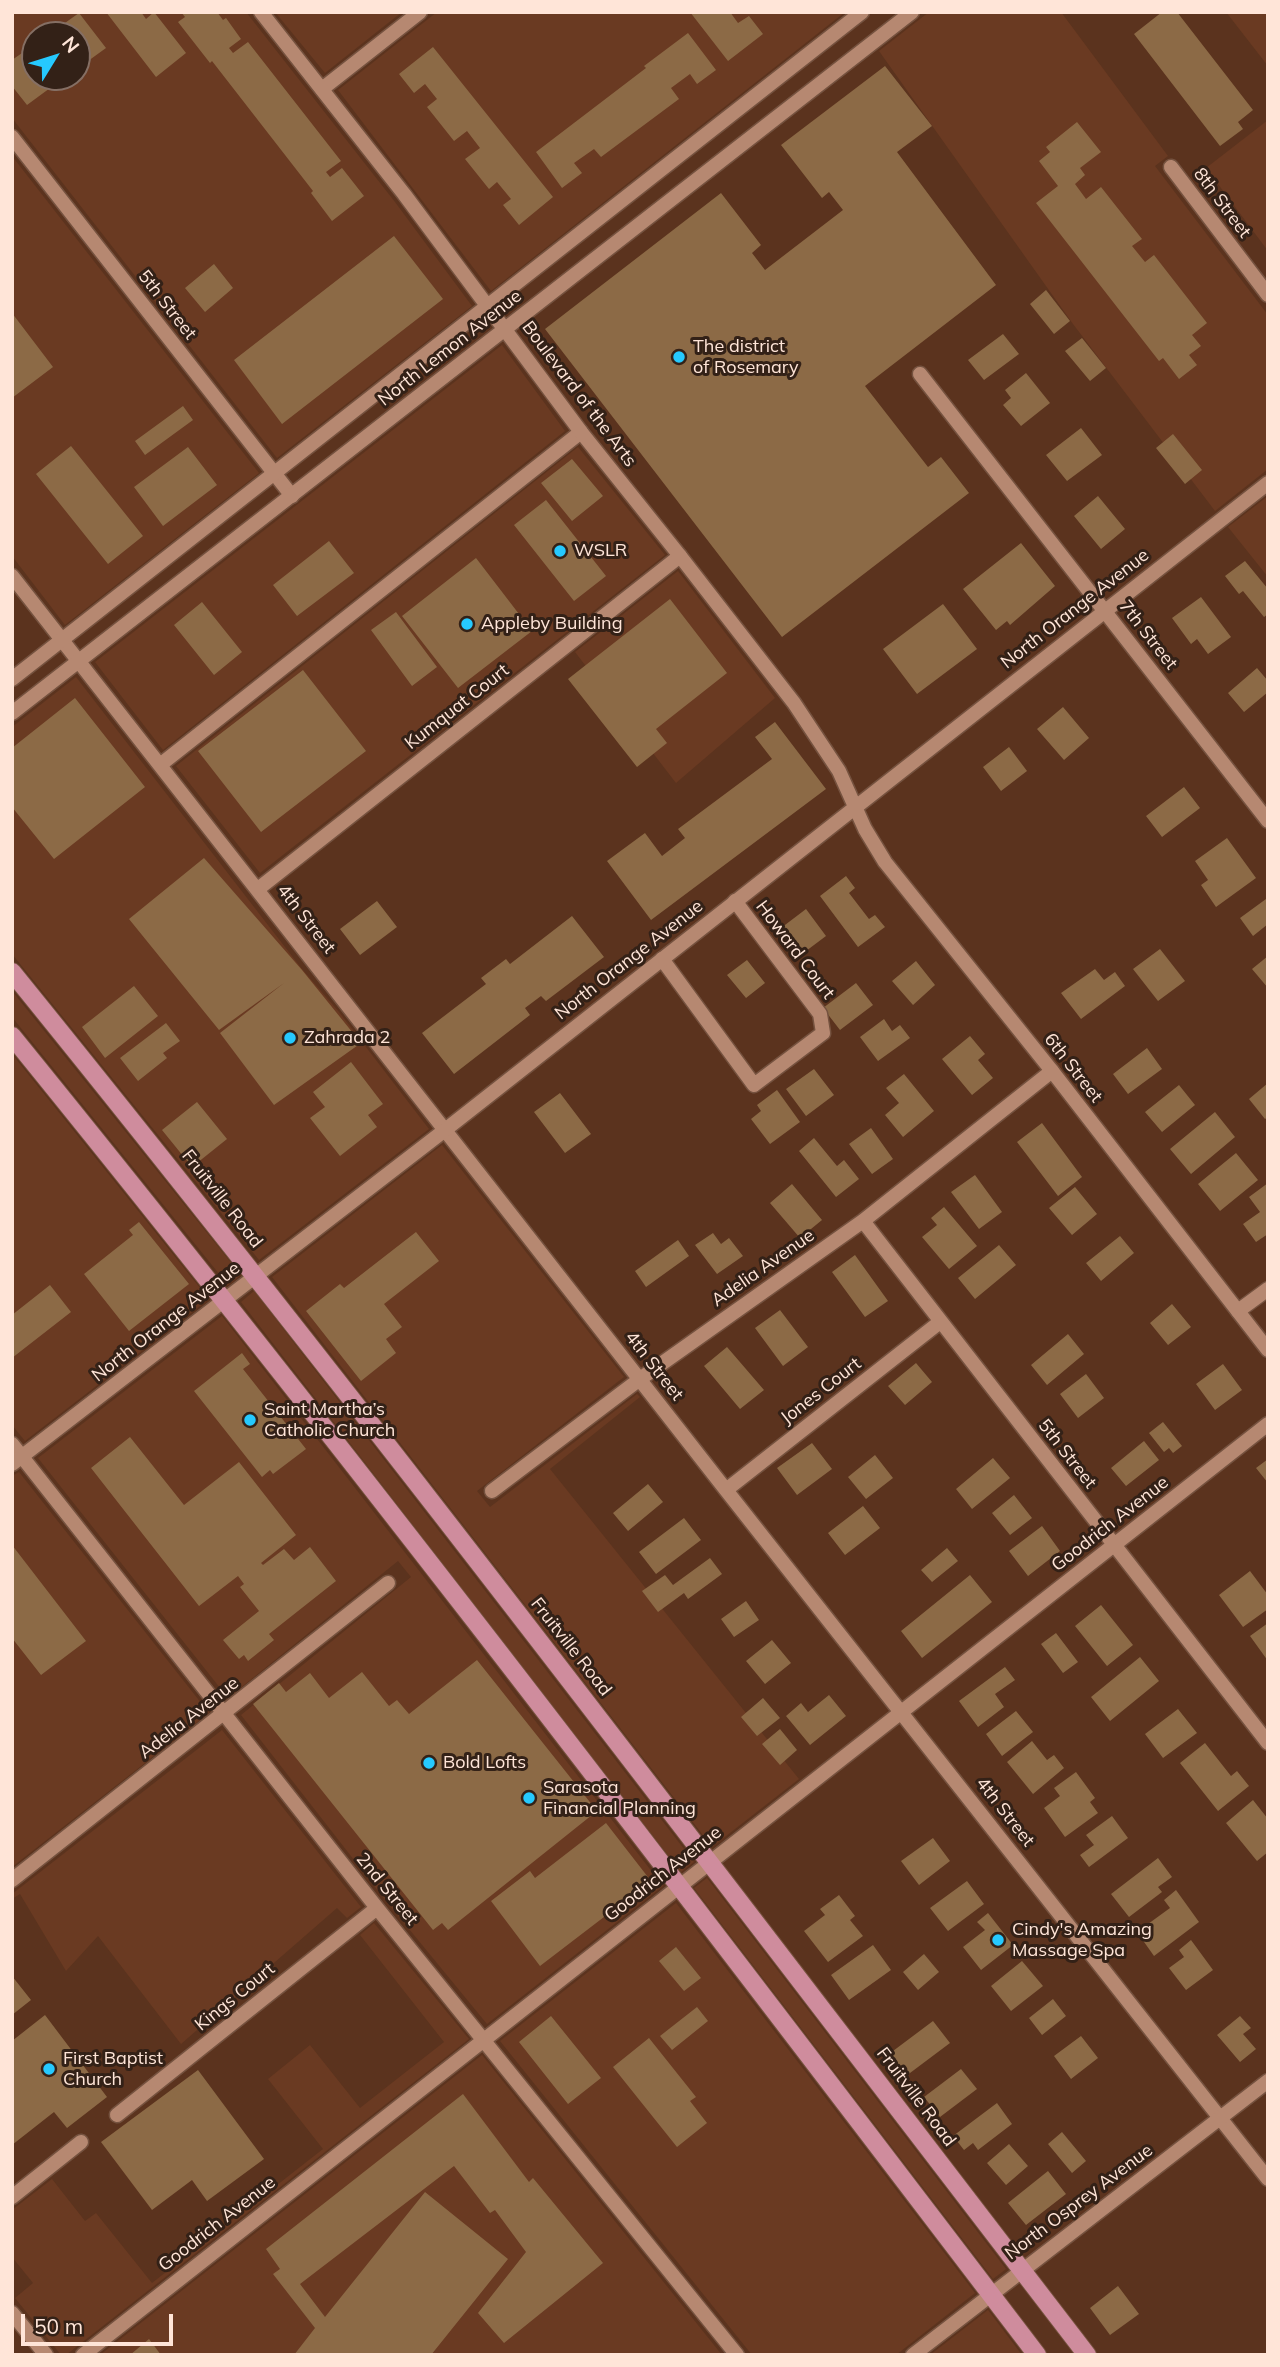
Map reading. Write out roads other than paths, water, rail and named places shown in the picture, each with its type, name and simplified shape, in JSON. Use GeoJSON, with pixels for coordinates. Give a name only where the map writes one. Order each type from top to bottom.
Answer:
{"type":"FeatureCollection","features":[{"type":"Feature","properties":{"kind":"main road","name":"Fruitville Road"},"geometry":{"type":"LineString","coordinates":[[12,972],[256,1276],[1087,2355]]}},
{"type":"Feature","properties":{"kind":"main road"},"geometry":{"type":"LineString","coordinates":[[12,1036],[225,1301],[1037,2355]]}},
{"type":"Feature","properties":{"kind":"street","name":"Boulevard of the Arts"},"geometry":{"type":"LineString","coordinates":[[261,12],[581,432],[800,712],[832,759],[854,807]]}},
{"type":"Feature","properties":{"kind":"street"},"geometry":{"type":"LineString","coordinates":[[322,89],[420,12]]}},
{"type":"Feature","properties":{"kind":"street"},"geometry":{"type":"LineString","coordinates":[[12,679],[862,12]]}},
{"type":"Feature","properties":{"kind":"street","name":"North Lemon Avenue"},"geometry":{"type":"LineString","coordinates":[[12,713],[912,12]]}},
{"type":"Feature","properties":{"kind":"street","name":"5th Street"},"geometry":{"type":"LineString","coordinates":[[12,137],[292,496]]}},
{"type":"Feature","properties":{"kind":"street","name":"8th Street"},"geometry":{"type":"LineString","coordinates":[[1171,167],[1268,295]]}},
{"type":"Feature","properties":{"kind":"street","name":"7th Street"},"geometry":{"type":"LineString","coordinates":[[920,374],[1268,821]]}},
{"type":"Feature","properties":{"kind":"street"},"geometry":{"type":"LineString","coordinates":[[160,765],[581,432]]}},
{"type":"Feature","properties":{"kind":"street","name":"North Orange Avenue"},"geometry":{"type":"LineString","coordinates":[[18,1460],[445,1130],[1268,483]]}},
{"type":"Feature","properties":{"kind":"street","name":"Kumquat Court"},"geometry":{"type":"LineString","coordinates":[[258,889],[680,556]]}},
{"type":"Feature","properties":{"kind":"street","name":"4th Street"},"geometry":{"type":"LineString","coordinates":[[12,576],[1268,2179]]}},
{"type":"Feature","properties":{"kind":"street","name":"6th Street"},"geometry":{"type":"LineString","coordinates":[[854,807],[885,862],[1052,1071],[1268,1350]]}},
{"type":"Feature","properties":{"kind":"street","name":"Howard Court"},"geometry":{"type":"LineString","coordinates":[[662,959],[754,1085],[823,1033],[820,1014],[735,901]]}},
{"type":"Feature","properties":{"kind":"street","name":"Adelia Avenue"},"geometry":{"type":"LineString","coordinates":[[492,1492],[640,1378],[863,1221],[1052,1071]]}},
{"type":"Feature","properties":{"kind":"street","name":"5th Street"},"geometry":{"type":"LineString","coordinates":[[863,1221],[1268,1743]]}},
{"type":"Feature","properties":{"kind":"street"},"geometry":{"type":"LineString","coordinates":[[1238,1311],[1268,1289]]}},
{"type":"Feature","properties":{"kind":"street","name":"Jones Court"},"geometry":{"type":"LineString","coordinates":[[726,1490],[940,1322]]}},
{"type":"Feature","properties":{"kind":"street","name":"Goodrich Avenue"},"geometry":{"type":"LineString","coordinates":[[83,2355],[1268,1424]]}},
{"type":"Feature","properties":{"kind":"street","name":"2nd Street"},"geometry":{"type":"LineString","coordinates":[[12,1444],[18,1460],[225,1714],[377,1908],[737,2355]]}},
{"type":"Feature","properties":{"kind":"street","name":"Adelia Avenue"},"geometry":{"type":"LineString","coordinates":[[12,1880],[388,1583]]}},
{"type":"Feature","properties":{"kind":"street","name":"Kings Court"},"geometry":{"type":"LineString","coordinates":[[117,2115],[377,1908]]}},
{"type":"Feature","properties":{"kind":"street","name":"North Osprey Avenue"},"geometry":{"type":"LineString","coordinates":[[914,2355],[1268,2081]]}},
{"type":"Feature","properties":{"kind":"street"},"geometry":{"type":"LineString","coordinates":[[12,2197],[81,2142]]}},
{"type":"Feature","properties":{"kind":"street"},"geometry":{"type":"LineString","coordinates":[[12,2313],[46,2355]]}},
{"type":"Feature","properties":{"kind":"place","name":"The district of Rosemary"},"geometry":{"type":"Point","coordinates":[679,357]}},
{"type":"Feature","properties":{"kind":"place","name":"WSLR"},"geometry":{"type":"Point","coordinates":[560,551]}},
{"type":"Feature","properties":{"kind":"place","name":"Appleby Building"},"geometry":{"type":"Point","coordinates":[467,624]}},
{"type":"Feature","properties":{"kind":"place","name":"Zahrada 2"},"geometry":{"type":"Point","coordinates":[290,1038]}},
{"type":"Feature","properties":{"kind":"place","name":"Saint Martha’s Catholic Church"},"geometry":{"type":"Point","coordinates":[250,1420]}},
{"type":"Feature","properties":{"kind":"place","name":"Bold Lofts"},"geometry":{"type":"Point","coordinates":[429,1763]}},
{"type":"Feature","properties":{"kind":"place","name":"Sarasota Financial Planning"},"geometry":{"type":"Point","coordinates":[529,1798]}},
{"type":"Feature","properties":{"kind":"place","name":"Cindy's Amazing Massage Spa"},"geometry":{"type":"Point","coordinates":[998,1940]}},
{"type":"Feature","properties":{"kind":"place","name":"First Baptist Church"},"geometry":{"type":"Point","coordinates":[49,2069]}}]}
